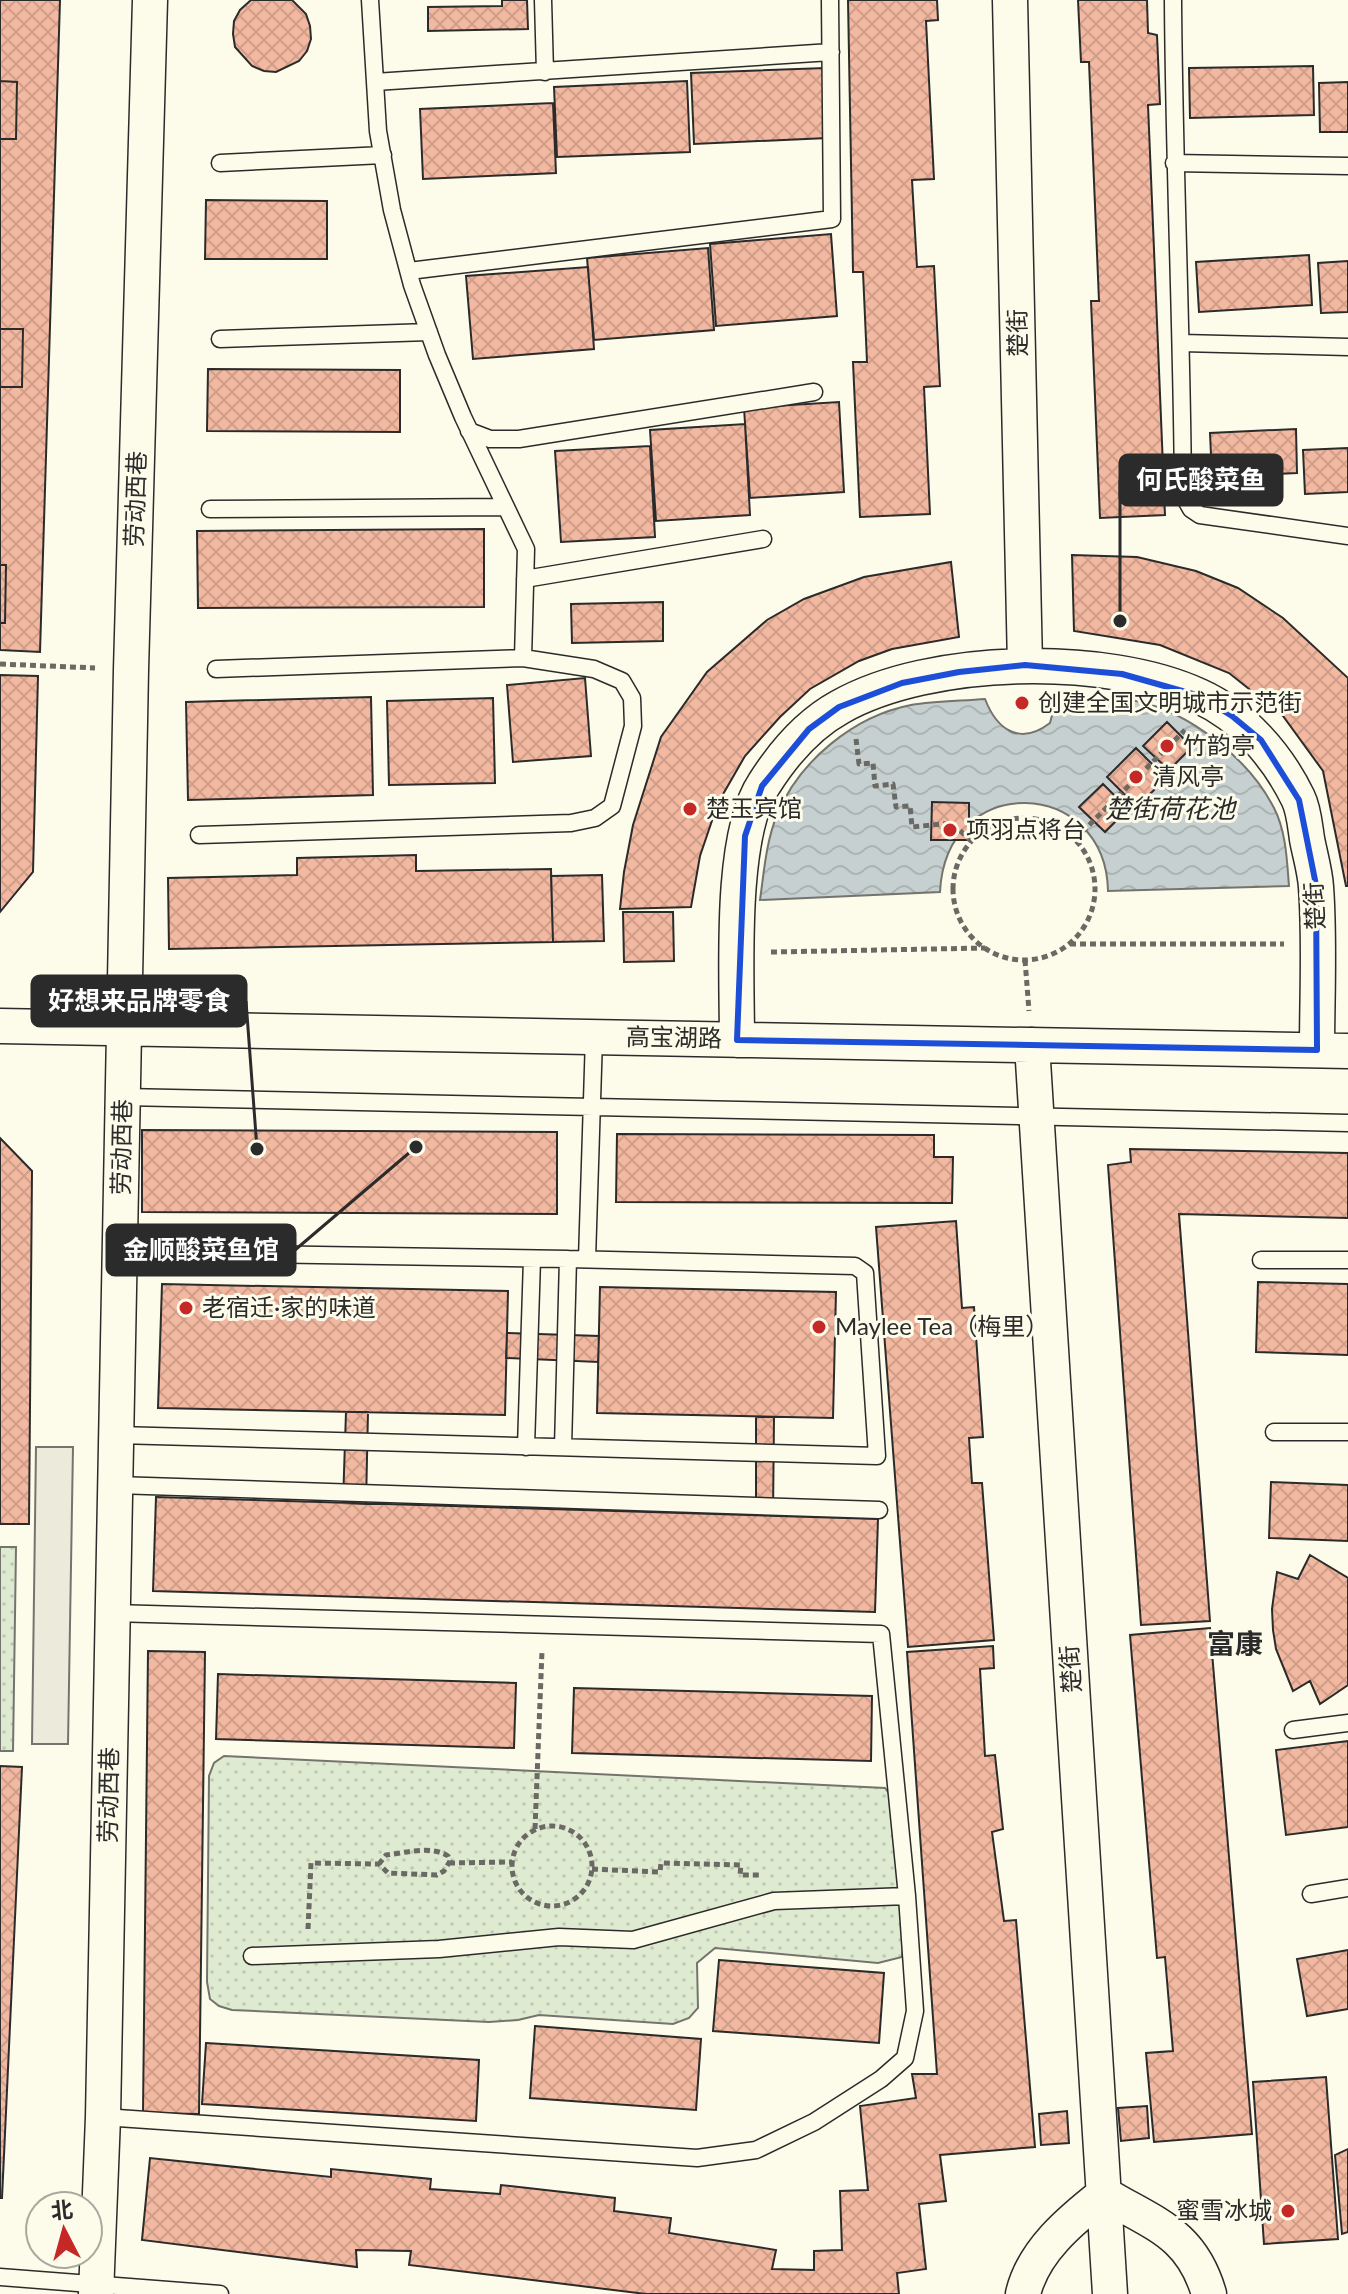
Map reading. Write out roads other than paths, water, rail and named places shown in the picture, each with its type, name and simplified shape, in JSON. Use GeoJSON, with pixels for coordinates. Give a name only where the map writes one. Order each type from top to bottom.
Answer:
{"type":"FeatureCollection","features":[{"type":"Feature","properties":{"kind":"street","name":"劳动西巷"},"geometry":{"type":"LineString","coordinates":[[96,2290],[103,2117],[131,670],[150,0]]}},
{"type":"Feature","properties":{"kind":"street","name":"楚街"},"geometry":{"type":"LineString","coordinates":[[1010,0],[1025,665]]}},
{"type":"Feature","properties":{"kind":"street","name":"楚街"},"geometry":{"type":"LineString","coordinates":[[737,1040],[738,908],[745,836],[762,786],[809,729],[839,707],[902,683],[959,672],[1025,665],[1091,670],[1164,683],[1200,696],[1232,716],[1261,740],[1299,800],[1316,885],[1317,944],[1333,1050]]}},
{"type":"Feature","properties":{"kind":"street","name":"高宝湖路"},"geometry":{"type":"LineString","coordinates":[[0,1026],[1333,1050]]}},
{"type":"Feature","properties":{"kind":"street","name":"楚街"},"geometry":{"type":"LineString","coordinates":[[1032,1045],[1110,2294]]}},
{"type":"Feature","properties":{"kind":"street"},"geometry":{"type":"LineString","coordinates":[[1023,2294],[1026,2282],[1051,2243],[1071,2220],[1104,2194],[1147,2216],[1183,2243],[1203,2273],[1209,2294]]}},
{"type":"Feature","properties":{"kind":"lane"},"geometry":{"type":"LineString","coordinates":[[370,0],[383,155],[392,210],[409,271],[429,332],[469,431],[526,549],[523,658]]}},
{"type":"Feature","properties":{"kind":"lane"},"geometry":{"type":"LineString","coordinates":[[543,0],[545,72]]}},
{"type":"Feature","properties":{"kind":"lane"},"geometry":{"type":"LineString","coordinates":[[409,271],[832,219],[830,0]]}},
{"type":"Feature","properties":{"kind":"lane"},"geometry":{"type":"LineString","coordinates":[[1173,0],[1183,495],[1191,509],[1200,515],[1348,536]]}},
{"type":"Feature","properties":{"kind":"lane"},"geometry":{"type":"LineString","coordinates":[[375,82],[831,52]]}},
{"type":"Feature","properties":{"kind":"lane"},"geometry":{"type":"LineString","coordinates":[[220,163],[383,155]]}},
{"type":"Feature","properties":{"kind":"lane"},"geometry":{"type":"LineString","coordinates":[[1174,163],[1348,166]]}},
{"type":"Feature","properties":{"kind":"lane"},"geometry":{"type":"LineString","coordinates":[[220,339],[429,332]]}},
{"type":"Feature","properties":{"kind":"lane"},"geometry":{"type":"LineString","coordinates":[[1182,343],[1348,347]]}},
{"type":"Feature","properties":{"kind":"lane"},"geometry":{"type":"LineString","coordinates":[[469,431],[490,439],[519,439],[814,392]]}},
{"type":"Feature","properties":{"kind":"lane"},"geometry":{"type":"LineString","coordinates":[[210,509],[506,507]]}},
{"type":"Feature","properties":{"kind":"lane"},"geometry":{"type":"LineString","coordinates":[[525,579],[763,539]]}},
{"type":"Feature","properties":{"kind":"lane"},"geometry":{"type":"LineString","coordinates":[[199,835],[571,823],[595,818],[612,806],[633,726],[632,698],[622,681],[594,669],[523,658],[216,669]]}},
{"type":"Feature","properties":{"kind":"lane"},"geometry":{"type":"LineString","coordinates":[[587,1259],[594,1037]]}},
{"type":"Feature","properties":{"kind":"lane"},"geometry":{"type":"LineString","coordinates":[[123,1097],[1348,1123]]}},
{"type":"Feature","properties":{"kind":"lane"},"geometry":{"type":"LineString","coordinates":[[117,1435],[877,1456],[865,1273],[847,1264],[121,1252]]}},
{"type":"Feature","properties":{"kind":"lane"},"geometry":{"type":"LineString","coordinates":[[526,1447],[532,1259]]}},
{"type":"Feature","properties":{"kind":"lane"},"geometry":{"type":"LineString","coordinates":[[563,1447],[568,1259]]}},
{"type":"Feature","properties":{"kind":"lane"},"geometry":{"type":"LineString","coordinates":[[1261,1260],[1348,1260]]}},
{"type":"Feature","properties":{"kind":"lane"},"geometry":{"type":"LineString","coordinates":[[1274,1432],[1348,1432]]}},
{"type":"Feature","properties":{"kind":"lane"},"geometry":{"type":"LineString","coordinates":[[116,1485],[879,1510]]}},
{"type":"Feature","properties":{"kind":"lane"},"geometry":{"type":"LineString","coordinates":[[103,2117],[697,2158],[756,2150],[814,2122],[881,2079],[905,2058],[915,2011],[881,1634],[112,1613]]}},
{"type":"Feature","properties":{"kind":"lane"},"geometry":{"type":"LineString","coordinates":[[1293,1730],[1348,1723]]}},
{"type":"Feature","properties":{"kind":"lane"},"geometry":{"type":"LineString","coordinates":[[1311,1894],[1348,1888]]}},
{"type":"Feature","properties":{"kind":"lane"},"geometry":{"type":"LineString","coordinates":[[252,1956],[439,1949],[559,1937],[633,1940],[774,1901],[907,1896]]}},
{"type":"Feature","properties":{"kind":"lane"},"geometry":{"type":"LineString","coordinates":[[0,2277],[96,2290],[220,2294]]}},
{"type":"Feature","properties":{"kind":"water","name":"楚街荷花池"},"geometry":{"type":"Polygon","coordinates":[[[1096,698],[1126,699],[1156,707],[1197,727],[1234,756],[1274,808],[1287,856],[1289,886],[1108,891],[1100,853],[1082,826],[1056,809],[1026,803],[995,808],[968,824],[949,852],[940,892],[760,900],[773,825],[787,795],[814,759],[849,730],[890,711],[911,705],[985,699],[996,719],[1019,734],[1039,730],[1050,723],[1056,700],[1096,698]]]}},
{"type":"Feature","properties":{"kind":"place","name":"何氏酸菜鱼"},"geometry":{"type":"Point","coordinates":[1120,621]}},
{"type":"Feature","properties":{"kind":"place","name":"创建全国文明城市示范街"},"geometry":{"type":"Point","coordinates":[1022,703]}},
{"type":"Feature","properties":{"kind":"place","name":"竹韵亭"},"geometry":{"type":"Point","coordinates":[1167,746]}},
{"type":"Feature","properties":{"kind":"place","name":"清风亭"},"geometry":{"type":"Point","coordinates":[1136,777]}},
{"type":"Feature","properties":{"kind":"place","name":"楚玉宾馆"},"geometry":{"type":"Point","coordinates":[690,809]}},
{"type":"Feature","properties":{"kind":"place","name":"项羽点将台"},"geometry":{"type":"Point","coordinates":[950,830]}},
{"type":"Feature","properties":{"kind":"place","name":"金顺酸菜鱼馆"},"geometry":{"type":"Point","coordinates":[416,1147]}},
{"type":"Feature","properties":{"kind":"place","name":"好想来品牌零食"},"geometry":{"type":"Point","coordinates":[257,1149]}},
{"type":"Feature","properties":{"kind":"place","name":"老宿迁·家的味道"},"geometry":{"type":"Point","coordinates":[186,1308]}},
{"type":"Feature","properties":{"kind":"place","name":"Maylee Tea（梅里）"},"geometry":{"type":"Point","coordinates":[819,1327]}},
{"type":"Feature","properties":{"kind":"place","name":"蜜雪冰城"},"geometry":{"type":"Point","coordinates":[1288,2211]}},
{"type":"Feature","properties":{"kind":"district","name":"富康"},"geometry":{"type":"Point","coordinates":[1235,1644]}}]}
